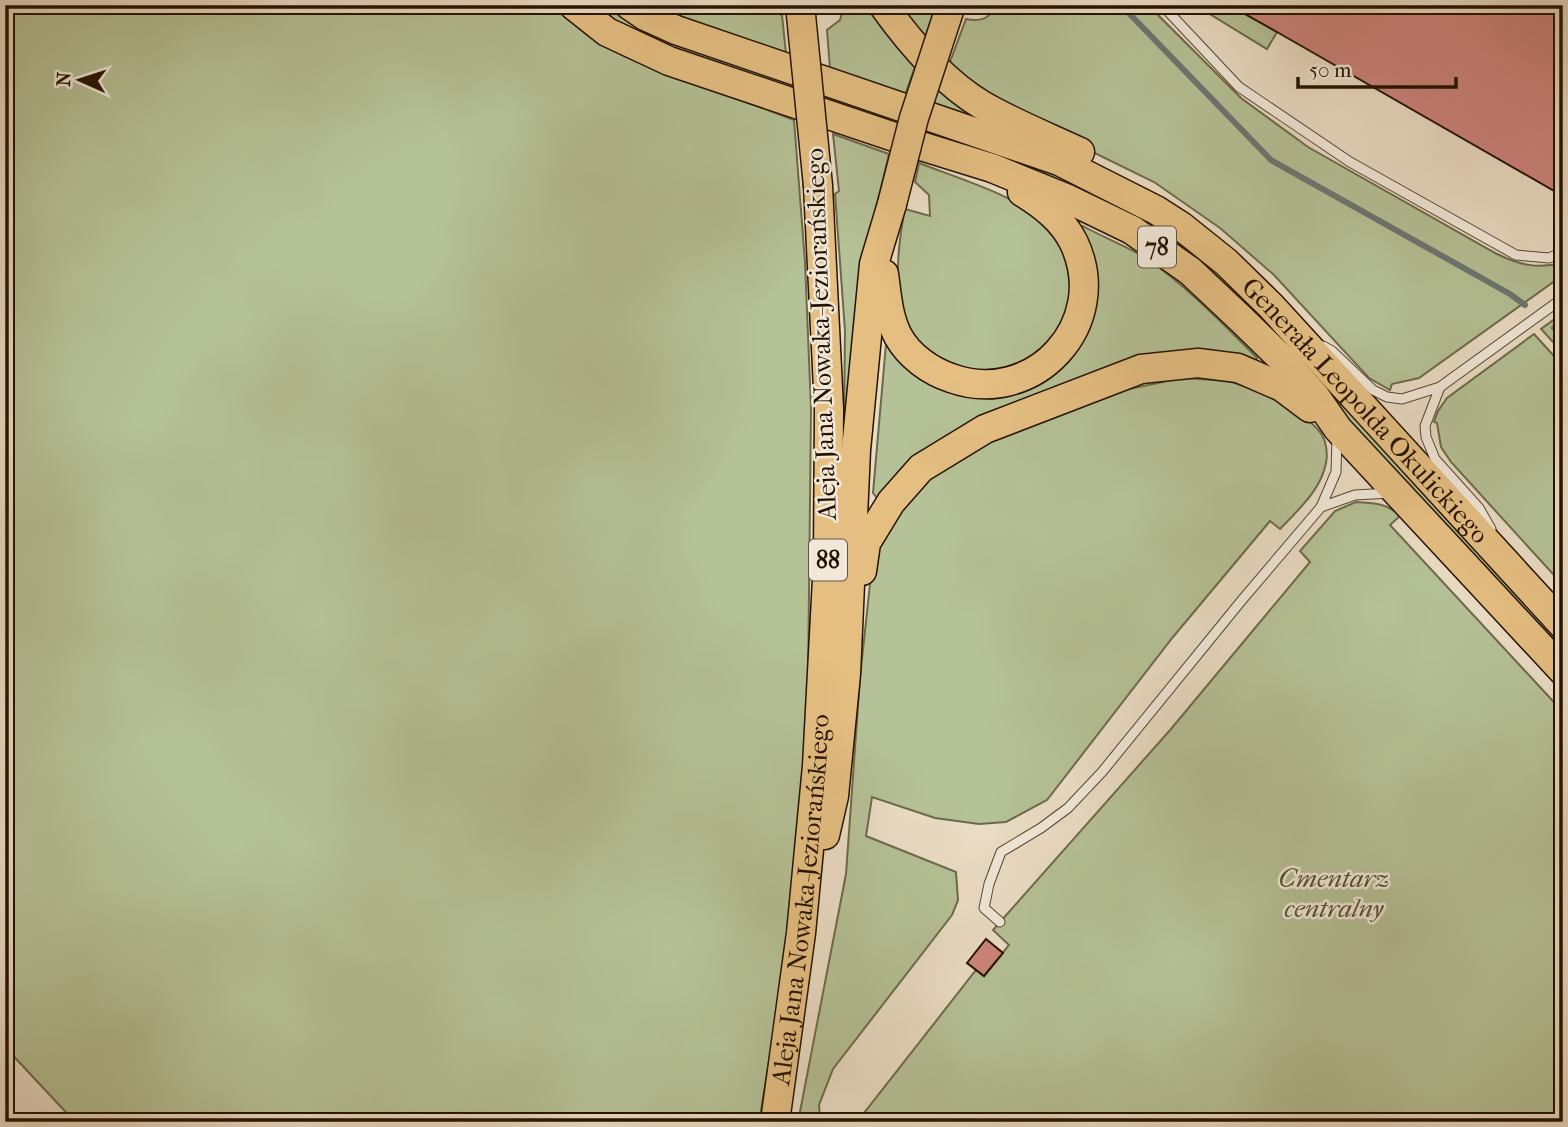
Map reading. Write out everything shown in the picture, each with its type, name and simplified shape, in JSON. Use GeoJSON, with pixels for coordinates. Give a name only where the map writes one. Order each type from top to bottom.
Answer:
{"type":"FeatureCollection","features":[{"type":"Feature","properties":{"kind":"main road","name":"78"},"geometry":{"type":"LineString","coordinates":[[573,5],[607,32],[669,61],[992,168],[1068,199],[1132,230],[1190,271],[1242,320],[1315,396],[1338,429]]}},
{"type":"Feature","properties":{"kind":"main road"},"geometry":{"type":"LineString","coordinates":[[629,5],[645,16],[676,30],[1059,161],[1156,210]]}},
{"type":"Feature","properties":{"kind":"main road","name":"Aleja Jana Nowaka-Jeziorańskiego"},"geometry":{"type":"LineString","coordinates":[[775,1122],[801,933],[817,766],[828,561],[829,409],[818,186],[800,5]]}},
{"type":"Feature","properties":{"kind":"main road","name":"78"},"geometry":{"type":"LineString","coordinates":[[883,5],[926,59],[982,105],[1114,167],[1133,181],[1156,210]]}},
{"type":"Feature","properties":{"kind":"main road"},"geometry":{"type":"LineString","coordinates":[[801,933],[834,796],[846,674],[856,450],[874,264],[914,118],[951,5]]}},
{"type":"Feature","properties":{"kind":"main road"},"geometry":{"type":"LineString","coordinates":[[892,204],[884,272],[890,316],[908,351],[921,362],[940,374],[965,384],[1006,384],[1041,368],[1072,334],[1082,300],[1081,267],[1075,244],[1059,220],[1042,204],[1013,186],[921,146]]}},
{"type":"Feature","properties":{"kind":"main road","name":"Generała Leopolda Okulickiego"},"geometry":{"type":"LineString","coordinates":[[1156,210],[1226,262],[1296,332],[1563,625]]}},
{"type":"Feature","properties":{"kind":"main road"},"geometry":{"type":"LineString","coordinates":[[846,674],[866,543],[891,502],[921,468],[985,429],[1141,369],[1198,363],[1238,369],[1282,387],[1338,429]]}},
{"type":"Feature","properties":{"kind":"main road","name":"Generała Leopolda Okulickiego"},"geometry":{"type":"LineString","coordinates":[[1338,429],[1563,671]]}},
{"type":"Feature","properties":{"kind":"lane"},"geometry":{"type":"LineString","coordinates":[[1163,5],[1239,87],[1350,162],[1516,255],[1549,258],[1563,252]]}},
{"type":"Feature","properties":{"kind":"lane"},"geometry":{"type":"LineString","coordinates":[[1296,332],[1332,351],[1373,390],[1387,397],[1402,399],[1440,387],[1563,298]]}},
{"type":"Feature","properties":{"kind":"lane"},"geometry":{"type":"LineString","coordinates":[[1440,387],[1425,426],[1426,437],[1435,459],[1479,508],[1518,575]]}},
{"type":"Feature","properties":{"kind":"lane","name":"Generała Leopolda Okulickiego"},"geometry":{"type":"LineString","coordinates":[[1000,922],[985,908],[989,884],[1001,852],[1068,808],[1102,772],[1321,507],[1336,472],[1338,429]]}},
{"type":"Feature","properties":{"kind":"lane","name":"Generała Leopolda Okulickiego"},"geometry":{"type":"LineString","coordinates":[[1321,507],[1355,495],[1397,492]]}},
{"type":"Feature","properties":{"kind":"green space"},"geometry":{"type":"Polygon","coordinates":[[[5,5],[559,5],[601,42],[624,56],[794,120],[805,262],[811,408],[807,775],[776,1019],[759,1122],[75,1122],[5,1047],[5,5]]]}},
{"type":"Feature","properties":{"kind":"green space"},"geometry":{"type":"Polygon","coordinates":[[[591,5],[610,5],[628,17],[1046,170],[1155,222],[1236,288],[1563,643],[1563,661],[1191,263],[640,37],[591,5]]]}},
{"type":"Feature","properties":{"kind":"green space"},"geometry":{"type":"Polygon","coordinates":[[[656,5],[762,5],[763,8],[782,15],[786,54],[690,21],[656,5]]]}},
{"type":"Feature","properties":{"kind":"green space"},"geometry":{"type":"Polygon","coordinates":[[[844,5],[870,5],[916,64],[905,95],[830,69],[827,30],[840,20],[844,5]]]}},
{"type":"Feature","properties":{"kind":"green space"},"geometry":{"type":"Polygon","coordinates":[[[899,5],[936,5],[924,41],[899,5]]]}},
{"type":"Feature","properties":{"kind":"green space"},"geometry":{"type":"Polygon","coordinates":[[[997,5],[1148,5],[1241,98],[1308,147],[1497,254],[1529,265],[1563,263],[1563,275],[1419,378],[1392,384],[1390,390],[1369,378],[1274,275],[1220,228],[1154,182],[1056,134],[968,80],[950,62],[966,19],[984,18],[991,14],[997,5]]]}},
{"type":"Feature","properties":{"kind":"green space"},"geometry":{"type":"Polygon","coordinates":[[[1195,5],[1229,5],[1277,32],[1267,49],[1195,5]]]}},
{"type":"Feature","properties":{"kind":"green space"},"geometry":{"type":"Polygon","coordinates":[[[938,85],[976,114],[980,121],[931,105],[938,85]]]}},
{"type":"Feature","properties":{"kind":"green space"},"geometry":{"type":"Polygon","coordinates":[[[833,134],[889,154],[875,212],[843,500],[845,331],[835,194],[839,191],[833,134]]]}},
{"type":"Feature","properties":{"kind":"green space"},"geometry":{"type":"Polygon","coordinates":[[[919,163],[982,187],[1028,210],[1052,232],[1060,245],[1069,278],[1067,311],[1061,326],[1051,339],[1026,359],[994,369],[970,370],[933,355],[911,334],[901,306],[898,272],[905,209],[930,216],[929,195],[915,182],[919,163]]]}},
{"type":"Feature","properties":{"kind":"green space"},"geometry":{"type":"Polygon","coordinates":[[[1079,226],[1132,250],[1162,270],[1191,293],[1257,358],[1256,364],[1130,364],[877,498],[873,493],[886,344],[891,345],[933,384],[965,395],[999,396],[1033,386],[1048,378],[1062,367],[1082,339],[1079,226]]]}},
{"type":"Feature","properties":{"kind":"green space"},"geometry":{"type":"Polygon","coordinates":[[[1563,313],[1563,353],[1541,329],[1563,313]]]}},
{"type":"Feature","properties":{"kind":"green space"},"geometry":{"type":"Polygon","coordinates":[[[1534,334],[1563,366],[1563,585],[1451,462],[1441,447],[1437,423],[1434,422],[1447,398],[1534,334]]]}},
{"type":"Feature","properties":{"kind":"green space"},"geometry":{"type":"Polygon","coordinates":[[[1182,378],[1219,380],[1242,385],[1279,401],[1302,416],[1320,432],[1325,443],[1327,459],[1319,482],[1308,499],[1280,529],[1270,521],[1173,637],[1047,800],[1006,822],[979,824],[935,818],[872,797],[866,836],[956,872],[958,900],[952,915],[833,1069],[819,1105],[820,1117],[824,1122],[798,1122],[846,874],[860,678],[874,546],[901,499],[970,450],[1110,393],[1182,378]]]}},
{"type":"Feature","properties":{"kind":"green space","name":"Cmentarz centralny"},"geometry":{"type":"Polygon","coordinates":[[[1356,502],[1385,506],[1400,516],[1390,525],[1563,712],[1563,1122],[857,1122],[976,970],[984,976],[1009,945],[993,930],[1171,729],[1310,562],[1300,551],[1335,511],[1356,502]]]}},
{"type":"Feature","properties":{"kind":"building"},"geometry":{"type":"Polygon","coordinates":[[[1229,5],[1563,5],[1563,196],[1277,32],[1229,5]]]}},
{"type":"Feature","properties":{"kind":"building"},"geometry":{"type":"Polygon","coordinates":[[[986,939],[1003,953],[984,976],[967,963],[986,939]]]}},
{"type":"Feature","properties":{"kind":"waterway"},"geometry":{"type":"LineString","coordinates":[[1121,5],[1271,160],[1510,294],[1525,305]]}},
{"type":"Feature","properties":{"kind":"waterway"},"geometry":{"type":"LineString","coordinates":[[1554,328],[1563,335]]}}]}
